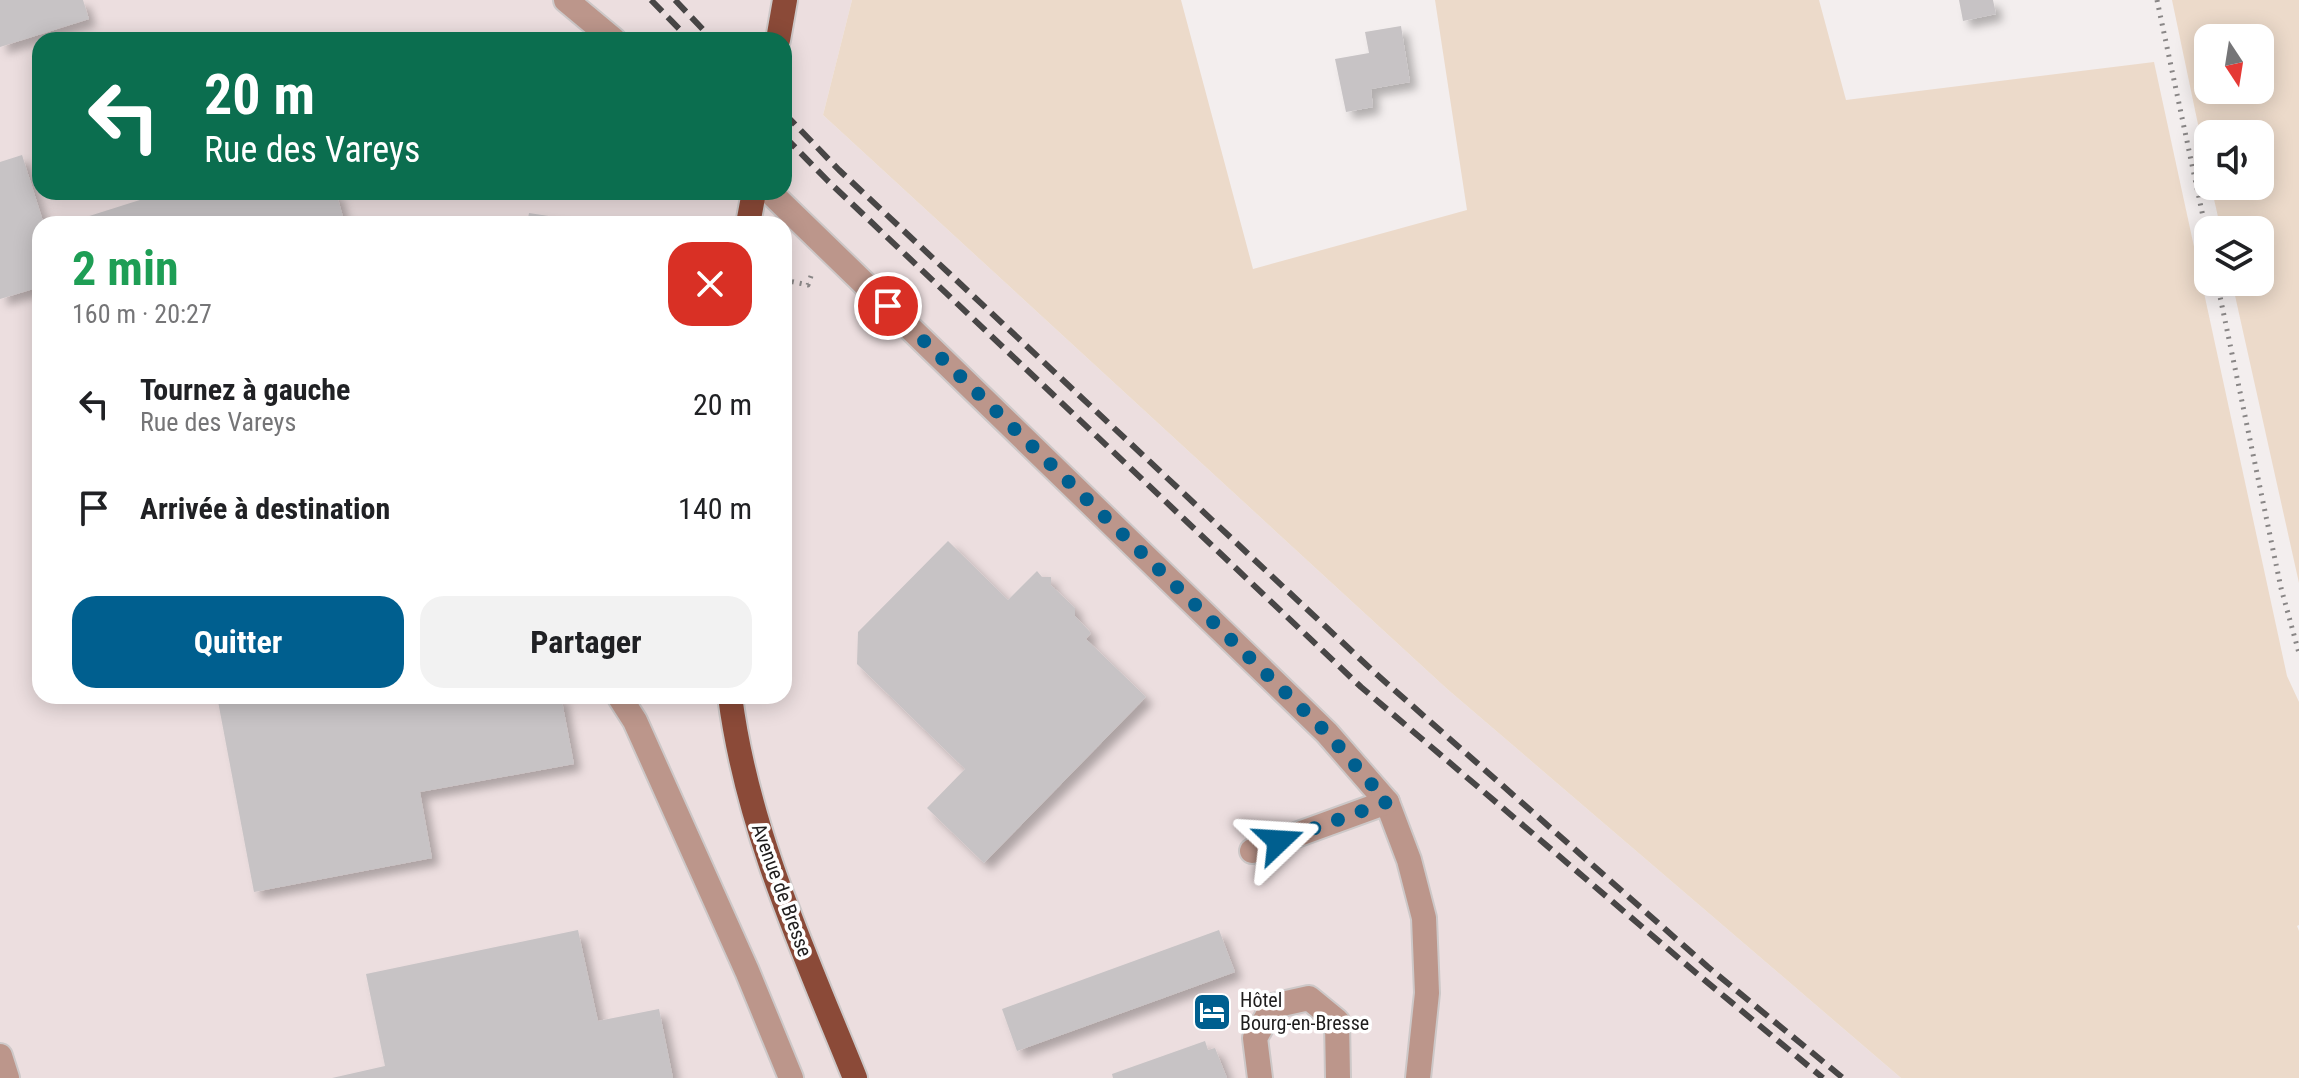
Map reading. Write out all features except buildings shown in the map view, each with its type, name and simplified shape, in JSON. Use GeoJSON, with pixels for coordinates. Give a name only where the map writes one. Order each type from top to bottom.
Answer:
{"type":"FeatureCollection","features":[{"type":"Feature","properties":{"kind":"main road"},"geometry":{"type":"LineString","coordinates":[[779,32],[785,1]]}},
{"type":"Feature","properties":{"kind":"main road","name":"Avenue de Bresse"},"geometry":{"type":"LineString","coordinates":[[732,704],[749,792],[776,884],[855,1078]]}},
{"type":"Feature","properties":{"kind":"street"},"geometry":{"type":"LineString","coordinates":[[566,0],[604,32]]}},
{"type":"Feature","properties":{"kind":"street"},"geometry":{"type":"LineString","coordinates":[[778,200],[1327,733],[1387,802],[1409,860],[1424,918],[1427,993],[1418,1078]]}},
{"type":"Feature","properties":{"kind":"street"},"geometry":{"type":"LineString","coordinates":[[624,704],[635,721],[735,944],[791,1078]]}},
{"type":"Feature","properties":{"kind":"street"},"geometry":{"type":"LineString","coordinates":[[1252,851],[1387,802]]}},
{"type":"Feature","properties":{"kind":"street"},"geometry":{"type":"LineString","coordinates":[[1260,1078],[1255,1038],[1273,1006],[1309,998],[1337,1021],[1338,1078]]}},
{"type":"Feature","properties":{"kind":"street"},"geometry":{"type":"LineString","coordinates":[[0,1056],[7,1078]]}},
{"type":"Feature","properties":{"kind":"path"},"geometry":{"type":"LineString","coordinates":[[2157,0],[2203,216]]}},
{"type":"Feature","properties":{"kind":"path"},"geometry":{"type":"LineString","coordinates":[[2220,296],[2281,588],[2299,653]]}},
{"type":"Feature","properties":{"kind":"shaded area"},"geometry":{"type":"Polygon","coordinates":[[[0,0],[852,0],[823,115],[1446,688],[1901,1078],[0,1078],[0,0]]]}},
{"type":"Feature","properties":{"kind":"shaded area"},"geometry":{"type":"Polygon","coordinates":[[[852,0],[1181,0],[1253,269],[1467,210],[1435,0],[1819,0],[1846,100],[2154,62],[2194,247],[2194,296],[2205,296],[2287,676],[2299,702],[2299,1078],[1901,1078],[1446,688],[823,115],[852,0]]]}},
{"type":"Feature","properties":{"kind":"shaded area"},"geometry":{"type":"Polygon","coordinates":[[[2172,0],[2299,0],[2299,583],[2235,296],[2274,296],[2274,216],[2218,216],[2214,200],[2274,200],[2274,120],[2197,120],[2172,0]]]}},
{"type":"Feature","properties":{"kind":"railway"},"geometry":{"type":"LineString","coordinates":[[651,0],[682,32]]}},
{"type":"Feature","properties":{"kind":"railway"},"geometry":{"type":"LineString","coordinates":[[675,0],[705,32]]}},
{"type":"Feature","properties":{"kind":"railway"},"geometry":{"type":"LineString","coordinates":[[792,121],[839,170],[1374,672],[1708,967],[1843,1078]]}},
{"type":"Feature","properties":{"kind":"railway"},"geometry":{"type":"LineString","coordinates":[[792,144],[1361,687],[1823,1078]]}},
{"type":"Feature","properties":{"kind":"place","name":"Hôtel Bourg-en-Bresse"},"geometry":{"type":"Point","coordinates":[1212,1012]}},
{"type":"Feature","properties":{"kind":"route"},"geometry":{"type":"LineString","coordinates":[[888,306],[1327,733],[1387,802],[1279,841]]}}]}
